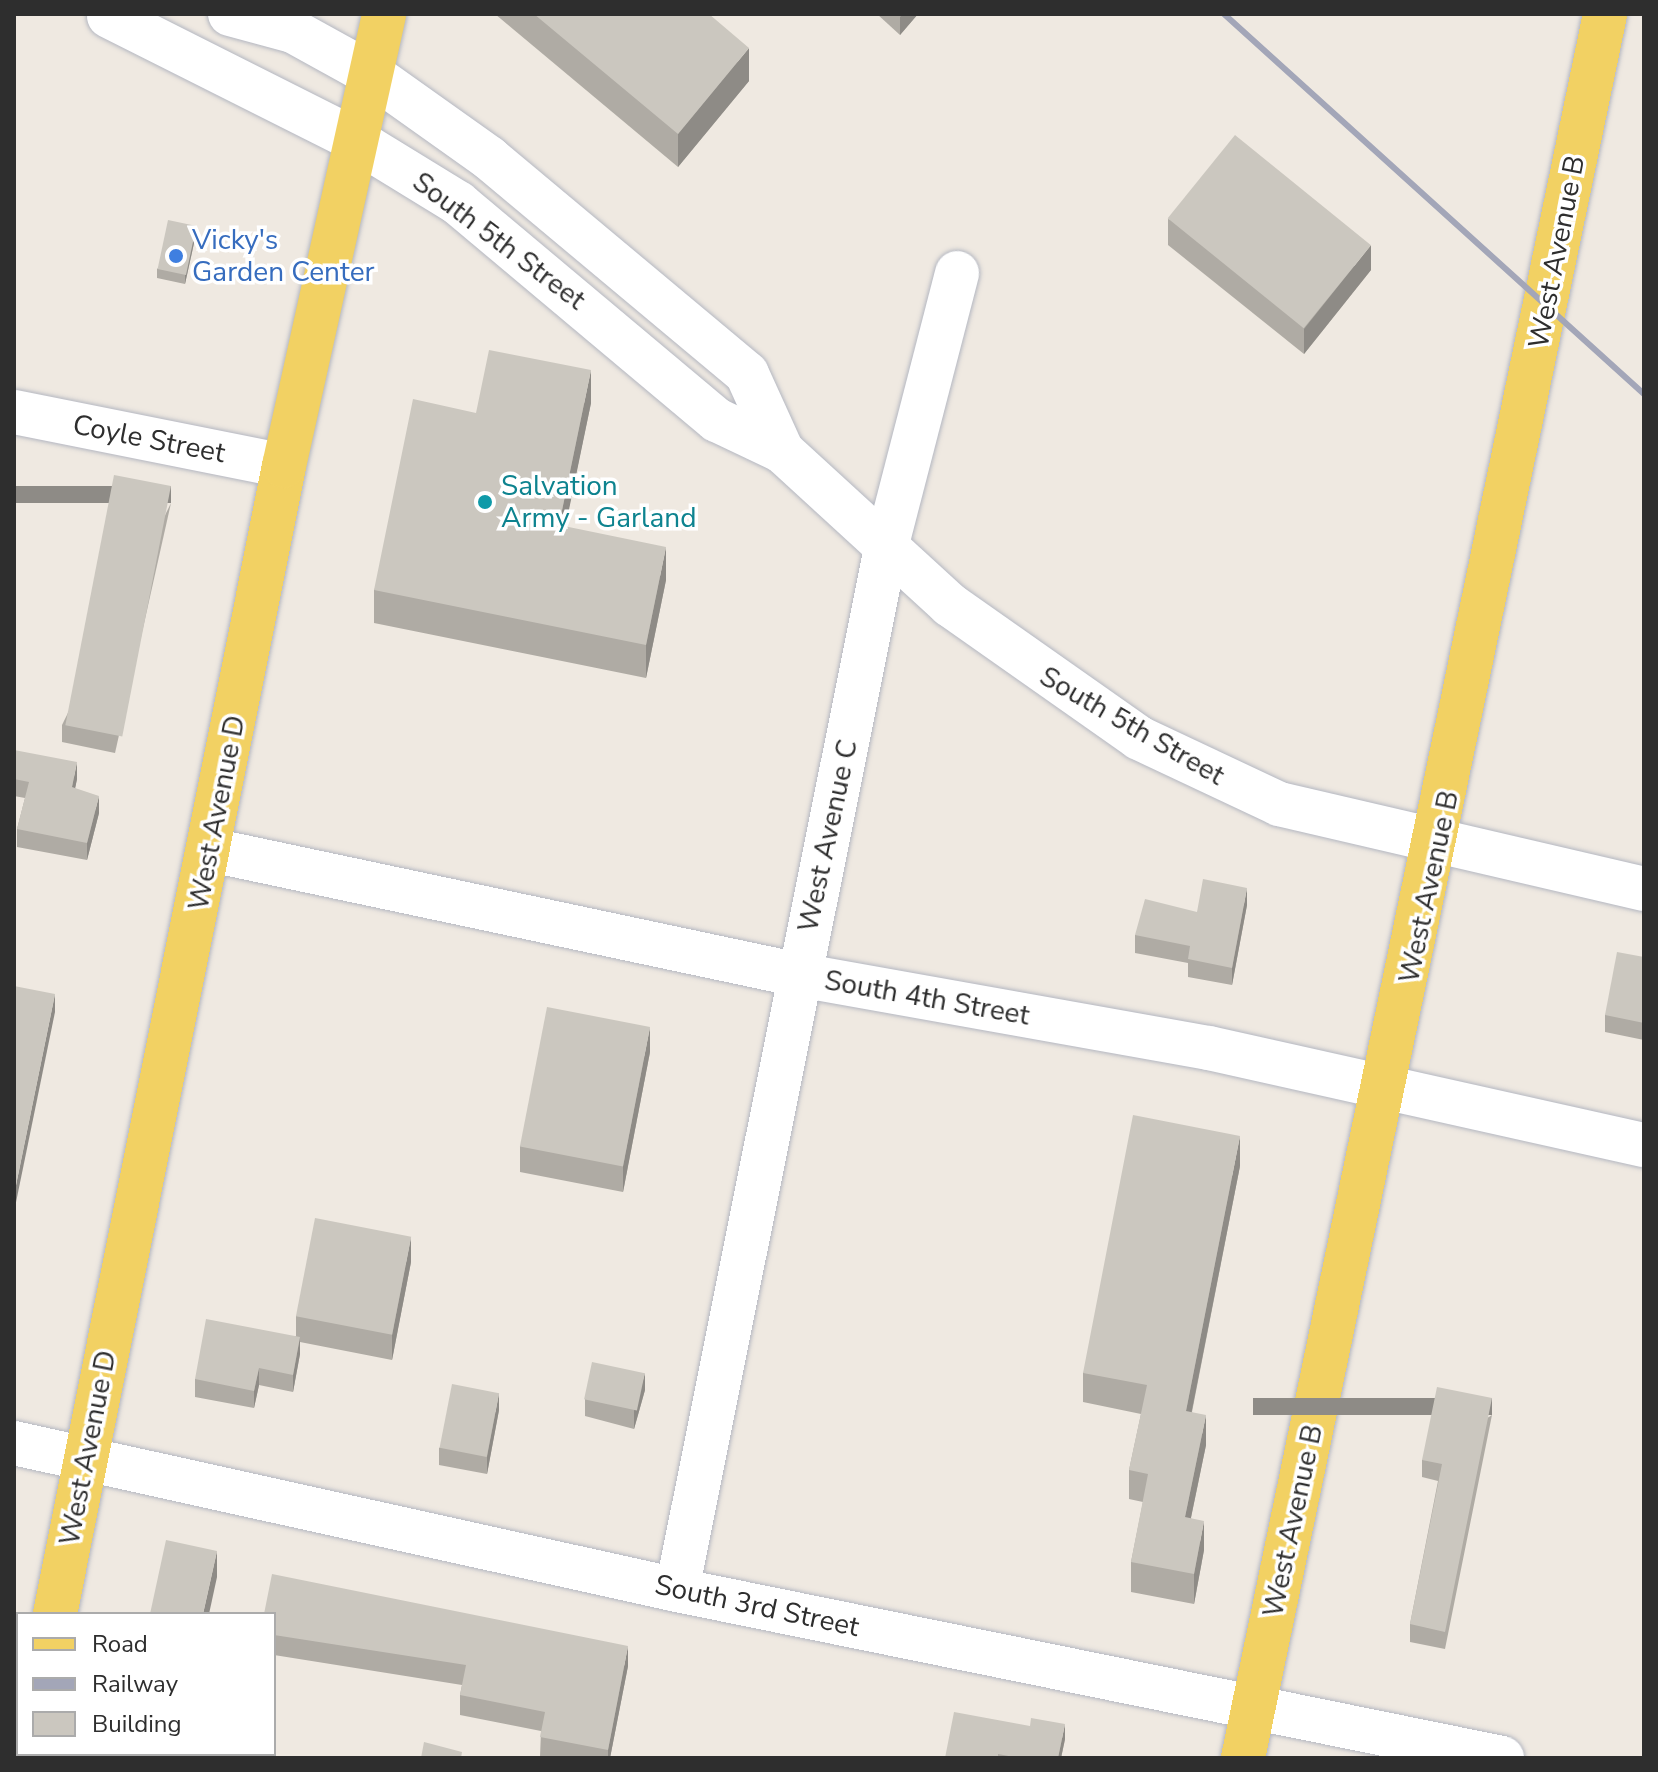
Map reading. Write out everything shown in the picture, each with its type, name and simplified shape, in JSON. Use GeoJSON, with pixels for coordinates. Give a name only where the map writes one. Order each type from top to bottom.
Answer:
{"type":"FeatureCollection","features":[{"type":"Feature","properties":{"kind":"main road","name":"West Avenue D"},"geometry":{"type":"LineString","coordinates":[[55,1612],[211,850],[284,466],[384,14]]}},
{"type":"Feature","properties":{"kind":"main road","name":"West Avenue B"},"geometry":{"type":"LineString","coordinates":[[1243,1758],[1388,1087],[1605,14]]}},
{"type":"Feature","properties":{"kind":"street","name":"South 5th Street"},"geometry":{"type":"LineString","coordinates":[[230,14],[293,31],[371,74],[501,168],[747,374],[782,451]]}},
{"type":"Feature","properties":{"kind":"street","name":"South 5th Street"},"geometry":{"type":"LineString","coordinates":[[112,15],[357,141],[458,203],[717,420],[782,451],[886,548],[1072,697],[1202,773],[1279,804],[1437,845],[1644,889]]}},
{"type":"Feature","properties":{"kind":"street","name":"West Avenue C"},"geometry":{"type":"LineString","coordinates":[[677,1590],[886,548],[957,273]]}},
{"type":"Feature","properties":{"kind":"street","name":"Coyle Street"},"geometry":{"type":"LineString","coordinates":[[14,412],[284,466]]}},
{"type":"Feature","properties":{"kind":"street","name":"South 4th Street"},"geometry":{"type":"LineString","coordinates":[[211,850],[799,975],[1388,1087],[1644,1145]]}},
{"type":"Feature","properties":{"kind":"street","name":"South 3rd Street"},"geometry":{"type":"LineString","coordinates":[[14,1443],[85,1456],[677,1590],[1502,1758]]}},
{"type":"Feature","properties":{"kind":"building"},"geometry":{"type":"Polygon","coordinates":[[[534,14],[709,14],[749,48],[678,134],[534,14]]]}},
{"type":"Feature","properties":{"kind":"building"},"geometry":{"type":"Polygon","coordinates":[[[1235,135],[1371,245],[1304,328],[1168,218],[1235,135]]]}},
{"type":"Feature","properties":{"kind":"building","name":"Vicky's Garden Center"},"geometry":{"type":"Polygon","coordinates":[[[168,220],[196,226],[186,275],[158,269],[168,220]]]}},
{"type":"Feature","properties":{"kind":"building","name":"Salvation Army - Garland"},"geometry":{"type":"Polygon","coordinates":[[[489,350],[591,370],[559,525],[666,547],[646,645],[374,590],[413,399],[476,413],[489,350]]]}},
{"type":"Feature","properties":{"kind":"building"},"geometry":{"type":"Polygon","coordinates":[[[114,475],[171,486],[122,736],[65,725],[114,475]]]}},
{"type":"Feature","properties":{"kind":"building"},"geometry":{"type":"Polygon","coordinates":[[[14,750],[77,762],[72,787],[99,796],[87,843],[17,829],[29,782],[14,779],[14,750]]]}},
{"type":"Feature","properties":{"kind":"building"},"geometry":{"type":"Polygon","coordinates":[[[1203,879],[1247,888],[1232,968],[1188,959],[1190,946],[1135,935],[1145,899],[1197,912],[1203,879]]]}},
{"type":"Feature","properties":{"kind":"building"},"geometry":{"type":"Polygon","coordinates":[[[1617,952],[1644,957],[1644,1023],[1605,1015],[1617,952]]]}},
{"type":"Feature","properties":{"kind":"building"},"geometry":{"type":"Polygon","coordinates":[[[14,986],[55,994],[14,1195],[14,986]]]}},
{"type":"Feature","properties":{"kind":"building"},"geometry":{"type":"Polygon","coordinates":[[[547,1007],[650,1027],[623,1166],[520,1146],[547,1007]]]}},
{"type":"Feature","properties":{"kind":"building"},"geometry":{"type":"Polygon","coordinates":[[[1133,1115],[1240,1136],[1186,1411],[1206,1415],[1185,1517],[1204,1521],[1194,1574],[1131,1562],[1148,1474],[1129,1470],[1147,1385],[1083,1373],[1133,1115]]]}},
{"type":"Feature","properties":{"kind":"building"},"geometry":{"type":"Polygon","coordinates":[[[315,1218],[411,1237],[392,1335],[296,1316],[315,1218]]]}},
{"type":"Feature","properties":{"kind":"building"},"geometry":{"type":"Polygon","coordinates":[[[206,1319],[300,1337],[293,1375],[259,1368],[254,1391],[195,1379],[206,1319]]]}},
{"type":"Feature","properties":{"kind":"building"},"geometry":{"type":"Polygon","coordinates":[[[592,1362],[645,1373],[637,1410],[584,1399],[592,1362]]]}},
{"type":"Feature","properties":{"kind":"building"},"geometry":{"type":"Polygon","coordinates":[[[452,1384],[499,1393],[487,1457],[440,1448],[452,1384]]]}},
{"type":"Feature","properties":{"kind":"building"},"geometry":{"type":"Polygon","coordinates":[[[1437,1387],[1492,1398],[1445,1632],[1410,1624],[1442,1464],[1422,1460],[1437,1387]]]}},
{"type":"Feature","properties":{"kind":"building"},"geometry":{"type":"Polygon","coordinates":[[[166,1540],[217,1551],[203,1612],[150,1612],[166,1540]]]}},
{"type":"Feature","properties":{"kind":"building"},"geometry":{"type":"Polygon","coordinates":[[[272,1574],[628,1646],[608,1750],[540,1737],[545,1712],[460,1695],[466,1665],[276,1635],[276,1612],[264,1612],[272,1574]]]}},
{"type":"Feature","properties":{"kind":"building"},"geometry":{"type":"Polygon","coordinates":[[[954,1712],[1030,1726],[1031,1718],[1065,1724],[1058,1758],[1019,1758],[998,1754],[998,1758],[945,1758],[954,1712]]]}},
{"type":"Feature","properties":{"kind":"building"},"geometry":{"type":"Polygon","coordinates":[[[424,1742],[462,1752],[461,1758],[421,1758],[424,1742]]]}},
{"type":"Feature","properties":{"kind":"railway"},"geometry":{"type":"LineString","coordinates":[[1224,14],[1644,394]]}},
{"type":"Feature","properties":{"kind":"place","name":"Vicky's Garden Center"},"geometry":{"type":"Point","coordinates":[176,256]}},
{"type":"Feature","properties":{"kind":"place","name":"Salvation Army - Garland"},"geometry":{"type":"Point","coordinates":[485,502]}}]}
